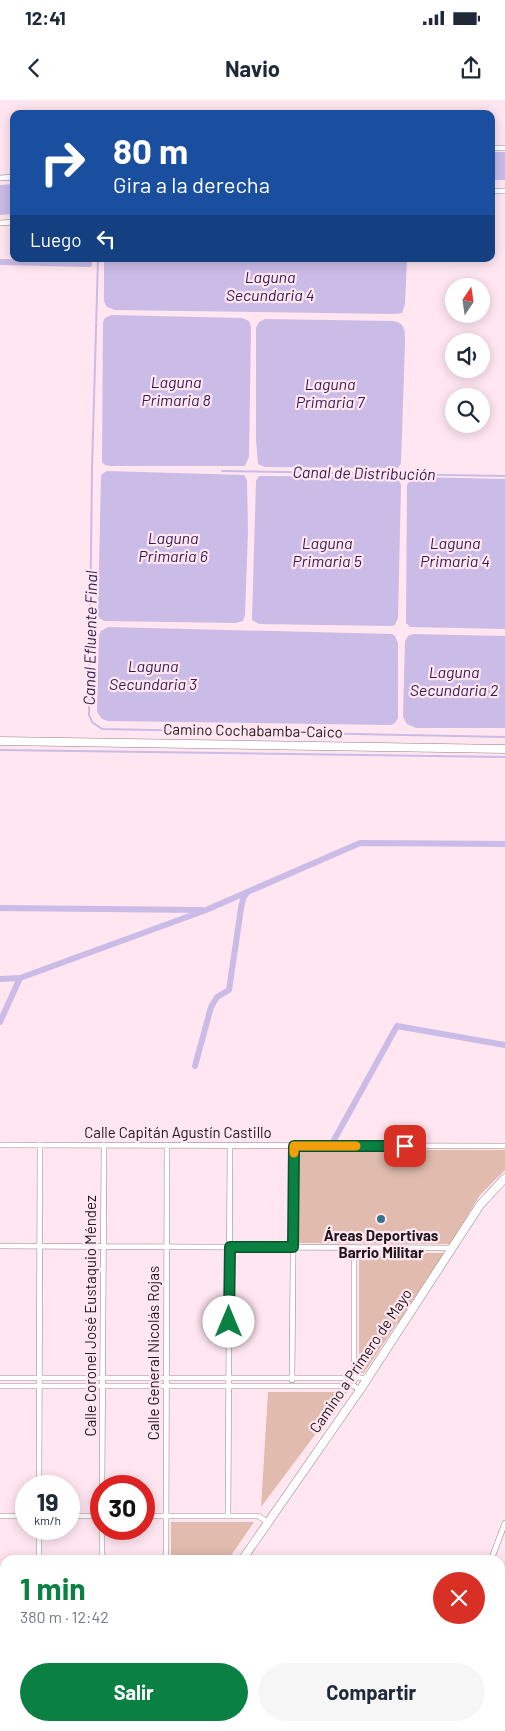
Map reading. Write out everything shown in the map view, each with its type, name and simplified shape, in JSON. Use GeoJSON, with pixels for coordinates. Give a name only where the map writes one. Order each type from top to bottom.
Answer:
{"type":"FeatureCollection","features":[{"type":"Feature","properties":{"kind":"main road","name":"Camino Cochabamba-Caico"},"geometry":{"type":"LineString","coordinates":[[0,741],[505,750]]}},
{"type":"Feature","properties":{"kind":"main road","name":"Camino a Primero de Mayo"},"geometry":{"type":"LineString","coordinates":[[245,1555],[357,1388],[367,1378],[480,1205],[505,1178]]}},
{"type":"Feature","properties":{"kind":"street","name":"Calle Capitán Agustín Castillo"},"geometry":{"type":"LineString","coordinates":[[0,1145],[505,1146]]}},
{"type":"Feature","properties":{"kind":"street"},"geometry":{"type":"LineString","coordinates":[[39,1475],[40,1145]]}},
{"type":"Feature","properties":{"kind":"street","name":"Calle Coronel José Eustaquio Méndez"},"geometry":{"type":"LineString","coordinates":[[102,1475],[104,1145]]}},
{"type":"Feature","properties":{"kind":"street","name":"Calle General Nicolás Rojas"},"geometry":{"type":"LineString","coordinates":[[166,1555],[167,1145]]}},
{"type":"Feature","properties":{"kind":"street"},"geometry":{"type":"LineString","coordinates":[[228,1516],[230,1146]]}},
{"type":"Feature","properties":{"kind":"street"},"geometry":{"type":"LineString","coordinates":[[292,1386],[294,1146]]}},
{"type":"Feature","properties":{"kind":"street"},"geometry":{"type":"LineString","coordinates":[[0,1246],[452,1248]]}},
{"type":"Feature","properties":{"kind":"street"},"geometry":{"type":"LineString","coordinates":[[0,1386],[292,1386],[357,1388],[354,1378],[354,1247]]}},
{"type":"Feature","properties":{"kind":"street"},"geometry":{"type":"LineString","coordinates":[[0,1378],[367,1378]]}},
{"type":"Feature","properties":{"kind":"street"},"geometry":{"type":"LineString","coordinates":[[0,1516],[15,1516]]}},
{"type":"Feature","properties":{"kind":"street"},"geometry":{"type":"LineString","coordinates":[[155,1516],[258,1516],[268,1522]]}},
{"type":"Feature","properties":{"kind":"street"},"geometry":{"type":"LineString","coordinates":[[493,1555],[505,1523]]}},
{"type":"Feature","properties":{"kind":"street"},"geometry":{"type":"LineString","coordinates":[[39,1540],[39,1555]]}},
{"type":"Feature","properties":{"kind":"street"},"geometry":{"type":"LineString","coordinates":[[102,1540],[102,1555]]}},
{"type":"Feature","properties":{"kind":"shaded area","name":"Áreas Deportivas Barrio Militar"},"geometry":{"type":"Polygon","coordinates":[[[297,1150],[505,1150],[505,1170],[480,1195],[450,1244],[297,1243],[297,1150]]]}},
{"type":"Feature","properties":{"kind":"shaded area","name":"Áreas Deportivas Barrio Militar"},"geometry":{"type":"Polygon","coordinates":[[[359,1253],[444,1253],[401,1318],[401,1323],[397,1323],[364,1373],[359,1373],[359,1253]]]}},
{"type":"Feature","properties":{"kind":"shaded area"},"geometry":{"type":"Polygon","coordinates":[[[268,1392],[347,1392],[261,1507],[268,1392]]]}},
{"type":"Feature","properties":{"kind":"shaded area"},"geometry":{"type":"Polygon","coordinates":[[[171,1522],[254,1522],[231,1555],[171,1555],[171,1522]]]}},
{"type":"Feature","properties":{"kind":"water"},"geometry":{"type":"Polygon","coordinates":[[[495,152],[505,152],[505,180],[495,180],[495,152]]]}},
{"type":"Feature","properties":{"kind":"water"},"geometry":{"type":"Polygon","coordinates":[[[10,184],[10,214],[0,215],[0,185],[10,184]]]}},
{"type":"Feature","properties":{"kind":"water","name":"Laguna Secundaria 4"},"geometry":{"type":"Polygon","coordinates":[[[104,262],[407,262],[405,304],[402,313],[115,310],[107,307],[104,301],[104,262]]]}},
{"type":"Feature","properties":{"kind":"water","name":"Laguna Primaria 8"},"geometry":{"type":"Polygon","coordinates":[[[111,315],[242,318],[249,321],[251,327],[249,457],[245,466],[110,466],[102,462],[103,322],[105,318],[111,315]]]}},
{"type":"Feature","properties":{"kind":"water","name":"Laguna Primaria 7"},"geometry":{"type":"Polygon","coordinates":[[[265,319],[393,321],[403,326],[405,343],[401,463],[398,468],[265,467],[258,464],[256,440],[256,328],[259,322],[265,319]]]}},
{"type":"Feature","properties":{"kind":"water","name":"Laguna Primaria 6"},"geometry":{"type":"Polygon","coordinates":[[[107,471],[244,475],[247,480],[248,531],[245,615],[243,621],[236,623],[104,621],[99,618],[101,476],[107,471]]]}},
{"type":"Feature","properties":{"kind":"water","name":"Laguna Primaria 5"},"geometry":{"type":"Polygon","coordinates":[[[259,476],[392,477],[399,481],[401,485],[398,618],[395,625],[259,624],[252,620],[256,481],[259,476]]]}},
{"type":"Feature","properties":{"kind":"water","name":"Laguna Primaria 4"},"geometry":{"type":"Polygon","coordinates":[[[414,477],[505,479],[505,629],[410,627],[406,623],[407,485],[414,477]]]}},
{"type":"Feature","properties":{"kind":"water","name":"Laguna Secundaria 3"},"geometry":{"type":"Polygon","coordinates":[[[108,627],[392,634],[398,643],[398,718],[391,725],[108,721],[102,719],[97,712],[99,635],[101,631],[108,627]]]}},
{"type":"Feature","properties":{"kind":"water","name":"Laguna Secundaria 2"},"geometry":{"type":"Polygon","coordinates":[[[413,634],[505,636],[505,728],[416,728],[407,724],[403,717],[405,641],[408,636],[413,634]]]}},
{"type":"Feature","properties":{"kind":"waterway"},"geometry":{"type":"LineString","coordinates":[[0,262],[89,264]]}},
{"type":"Feature","properties":{"kind":"waterway","name":"Canal Efluente Final"},"geometry":{"type":"LineString","coordinates":[[98,262],[92,469],[89,715],[92,722],[102,729],[505,737]]}},
{"type":"Feature","properties":{"kind":"waterway","name":"Canal de Distribución"},"geometry":{"type":"LineString","coordinates":[[222,471],[505,476]]}},
{"type":"Feature","properties":{"kind":"waterway"},"geometry":{"type":"LineString","coordinates":[[0,750],[505,757]]}},
{"type":"Feature","properties":{"kind":"waterway"},"geometry":{"type":"LineString","coordinates":[[0,979],[20,978],[206,910],[360,843],[505,844]]}},
{"type":"Feature","properties":{"kind":"waterway"},"geometry":{"type":"LineString","coordinates":[[195,1066],[211,1007],[217,997],[229,990],[241,908],[247,892]]}},
{"type":"Feature","properties":{"kind":"waterway"},"geometry":{"type":"LineString","coordinates":[[0,908],[202,910]]}},
{"type":"Feature","properties":{"kind":"waterway"},"geometry":{"type":"LineString","coordinates":[[0,1022],[20,978]]}},
{"type":"Feature","properties":{"kind":"waterway"},"geometry":{"type":"LineString","coordinates":[[334,1140],[397,1026],[505,1045]]}},
{"type":"Feature","properties":{"kind":"slow traffic"},"geometry":{"type":"LineString","coordinates":[[294,1153],[294,1146],[356,1146]]}},
{"type":"Feature","properties":{"kind":"place","name":"Áreas Deportivas Barrio Militar"},"geometry":{"type":"Point","coordinates":[381,1219]}},
{"type":"Feature","properties":{"kind":"route"},"geometry":{"type":"LineString","coordinates":[[229,1322],[230,1247],[293,1247],[294,1146],[405,1146]]}}]}
